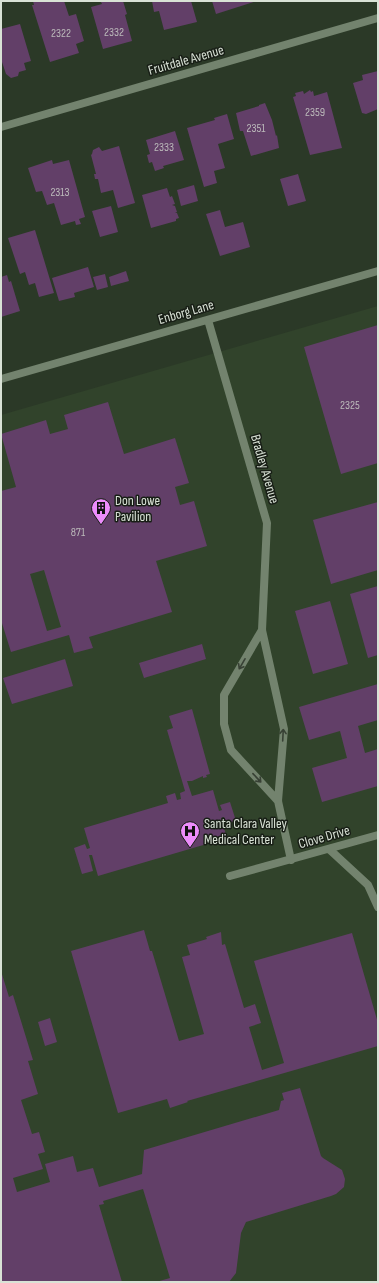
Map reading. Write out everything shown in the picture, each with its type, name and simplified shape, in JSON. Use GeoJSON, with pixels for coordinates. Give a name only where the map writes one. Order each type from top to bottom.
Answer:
{"type":"FeatureCollection","features":[{"type":"Feature","properties":{"kind":"street","name":"Fruitdale Avenue"},"geometry":{"type":"LineString","coordinates":[[1,127],[378,18]]}},
{"type":"Feature","properties":{"kind":"street","name":"Enborg Lane"},"geometry":{"type":"LineString","coordinates":[[1,379],[378,271]]}},
{"type":"Feature","properties":{"kind":"street","name":"Bradley Avenue"},"geometry":{"type":"LineString","coordinates":[[208,320],[267,523],[262,630],[284,728],[278,801],[290,860]]}},
{"type":"Feature","properties":{"kind":"street","name":"Bradley Avenue"},"geometry":{"type":"LineString","coordinates":[[262,630],[224,695],[224,724],[231,750],[278,801]]}},
{"type":"Feature","properties":{"kind":"street","name":"Clove Drive"},"geometry":{"type":"LineString","coordinates":[[230,876],[378,836]]}},
{"type":"Feature","properties":{"kind":"street"},"geometry":{"type":"LineString","coordinates":[[329,849],[368,885],[378,907]]}},
{"type":"Feature","properties":{"kind":"shaded area","name":"Santa Clara Valley Medical Center"},"geometry":{"type":"Polygon","coordinates":[[[378,306],[378,1282],[1,1282],[1,415],[378,306]]]}},
{"type":"Feature","properties":{"kind":"building"},"geometry":{"type":"Polygon","coordinates":[[[33,1],[64,1],[69,16],[76,14],[84,41],[76,44],[79,53],[50,62],[32,5],[34,5],[33,1]]]}},
{"type":"Feature","properties":{"kind":"building"},"geometry":{"type":"Polygon","coordinates":[[[123,1],[132,41],[103,49],[91,7],[102,4],[101,2],[123,1]]]}},
{"type":"Feature","properties":{"kind":"building"},"geometry":{"type":"Polygon","coordinates":[[[152,1],[191,1],[197,22],[164,30],[159,11],[154,12],[152,1]]]}},
{"type":"Feature","properties":{"kind":"building"},"geometry":{"type":"Polygon","coordinates":[[[212,1],[257,1],[216,14],[212,1]]]}},
{"type":"Feature","properties":{"kind":"building"},"geometry":{"type":"Polygon","coordinates":[[[20,24],[31,61],[24,63],[26,70],[19,72],[18,76],[11,78],[6,74],[1,59],[1,29],[20,24]]]}},
{"type":"Feature","properties":{"kind":"building"},"geometry":{"type":"Polygon","coordinates":[[[378,71],[378,109],[366,114],[362,113],[353,83],[363,80],[362,75],[378,71]]]}},
{"type":"Feature","properties":{"kind":"building"},"geometry":{"type":"Polygon","coordinates":[[[310,90],[311,92],[313,91],[314,96],[327,92],[342,148],[310,155],[293,97],[296,96],[295,93],[303,91],[304,94],[310,90]]]}},
{"type":"Feature","properties":{"kind":"building"},"geometry":{"type":"Polygon","coordinates":[[[265,103],[272,120],[276,136],[277,135],[279,148],[251,156],[243,131],[240,131],[236,113],[265,103]]]}},
{"type":"Feature","properties":{"kind":"building"},"geometry":{"type":"Polygon","coordinates":[[[227,114],[234,139],[218,144],[225,168],[214,171],[217,183],[204,187],[187,128],[215,120],[214,118],[227,114]]]}},
{"type":"Feature","properties":{"kind":"building"},"geometry":{"type":"Polygon","coordinates":[[[175,131],[184,160],[163,166],[164,168],[155,171],[152,162],[149,163],[147,155],[150,154],[146,140],[175,131]]]}},
{"type":"Feature","properties":{"kind":"building"},"geometry":{"type":"Polygon","coordinates":[[[119,146],[135,203],[118,208],[113,190],[101,193],[98,179],[95,179],[94,174],[96,174],[91,155],[93,150],[99,147],[102,151],[119,146]]]}},
{"type":"Feature","properties":{"kind":"building"},"geometry":{"type":"Polygon","coordinates":[[[52,160],[53,164],[69,160],[85,217],[79,219],[81,224],[76,225],[75,221],[61,225],[54,203],[47,205],[42,191],[36,192],[28,168],[52,160]]]}},
{"type":"Feature","properties":{"kind":"building"},"geometry":{"type":"Polygon","coordinates":[[[298,174],[306,201],[288,206],[280,179],[298,174]]]}},
{"type":"Feature","properties":{"kind":"building"},"geometry":{"type":"Polygon","coordinates":[[[194,185],[198,201],[181,206],[177,190],[194,185]]]}},
{"type":"Feature","properties":{"kind":"building"},"geometry":{"type":"Polygon","coordinates":[[[167,188],[170,197],[172,196],[175,204],[172,205],[175,206],[177,212],[175,213],[177,213],[179,218],[176,219],[176,221],[151,228],[142,195],[167,188]]]}},
{"type":"Feature","properties":{"kind":"building"},"geometry":{"type":"Polygon","coordinates":[[[111,206],[118,232],[100,237],[92,211],[111,206]]]}},
{"type":"Feature","properties":{"kind":"building"},"geometry":{"type":"Polygon","coordinates":[[[220,210],[225,227],[243,222],[250,247],[220,256],[206,214],[220,210]]]}},
{"type":"Feature","properties":{"kind":"building"},"geometry":{"type":"Polygon","coordinates":[[[35,230],[54,293],[39,297],[35,283],[29,285],[25,272],[20,274],[8,238],[35,230]]]}},
{"type":"Feature","properties":{"kind":"building"},"geometry":{"type":"Polygon","coordinates":[[[88,267],[94,287],[74,293],[75,297],[59,301],[52,278],[88,267]]]}},
{"type":"Feature","properties":{"kind":"building"},"geometry":{"type":"Polygon","coordinates":[[[126,271],[129,281],[111,286],[109,277],[126,271]]]}},
{"type":"Feature","properties":{"kind":"building"},"geometry":{"type":"Polygon","coordinates":[[[105,274],[108,287],[97,290],[93,277],[105,274]]]}},
{"type":"Feature","properties":{"kind":"building"},"geometry":{"type":"Polygon","coordinates":[[[7,275],[9,282],[11,281],[20,311],[1,317],[1,277],[7,275]]]}},
{"type":"Feature","properties":{"kind":"building"},"geometry":{"type":"Polygon","coordinates":[[[378,325],[378,463],[341,474],[304,347],[378,325]]]}},
{"type":"Feature","properties":{"kind":"building","name":"Don Lowe Pavilion"},"geometry":{"type":"Polygon","coordinates":[[[108,402],[124,454],[175,438],[189,483],[175,487],[180,505],[194,501],[207,546],[156,561],[172,612],[89,637],[93,648],[74,653],[69,635],[11,652],[1,620],[1,491],[16,487],[1,434],[46,420],[50,434],[68,429],[64,415],[108,402]],[[44,570],[30,574],[47,631],[61,627],[44,570]]]}},
{"type":"Feature","properties":{"kind":"building"},"geometry":{"type":"Polygon","coordinates":[[[378,502],[378,570],[331,584],[313,520],[378,502]]]}},
{"type":"Feature","properties":{"kind":"building"},"geometry":{"type":"Polygon","coordinates":[[[378,586],[378,655],[368,658],[350,594],[378,586]]]}},
{"type":"Feature","properties":{"kind":"building"},"geometry":{"type":"Polygon","coordinates":[[[330,601],[348,664],[313,674],[295,611],[330,601]]]}},
{"type":"Feature","properties":{"kind":"building"},"geometry":{"type":"Polygon","coordinates":[[[202,644],[206,659],[144,678],[139,663],[202,644]]]}},
{"type":"Feature","properties":{"kind":"building"},"geometry":{"type":"Polygon","coordinates":[[[65,659],[73,686],[12,704],[3,678],[65,659]]]}},
{"type":"Feature","properties":{"kind":"building"},"geometry":{"type":"Polygon","coordinates":[[[378,684],[378,720],[358,726],[365,753],[378,749],[378,786],[322,802],[312,768],[347,758],[340,731],[309,740],[299,707],[378,684]]]}},
{"type":"Feature","properties":{"kind":"building"},"geometry":{"type":"Polygon","coordinates":[[[192,709],[210,774],[206,775],[207,777],[203,778],[203,776],[192,781],[187,781],[192,796],[213,790],[219,811],[222,810],[220,805],[230,802],[236,821],[226,824],[224,817],[221,818],[227,838],[98,876],[92,855],[89,855],[93,871],[82,874],[74,848],[85,844],[87,849],[90,848],[84,828],[168,803],[166,796],[175,793],[177,800],[181,799],[180,793],[185,791],[167,730],[173,728],[169,716],[192,709]]]}},
{"type":"Feature","properties":{"kind":"building"},"geometry":{"type":"Polygon","coordinates":[[[144,930],[150,951],[152,951],[179,1041],[204,1034],[182,957],[190,955],[187,945],[207,939],[206,937],[221,932],[222,945],[225,944],[244,1008],[255,1004],[261,1023],[249,1027],[262,1070],[284,1063],[254,961],[352,933],[378,1023],[378,1046],[187,1101],[188,1102],[170,1108],[167,1099],[118,1113],[71,951],[144,930]]]}},
{"type":"Feature","properties":{"kind":"building"},"geometry":{"type":"Polygon","coordinates":[[[1,971],[9,997],[13,995],[33,1060],[28,1061],[38,1094],[21,1100],[32,1134],[39,1132],[45,1152],[38,1154],[43,1169],[13,1178],[17,1192],[50,1182],[45,1164],[73,1156],[77,1172],[93,1168],[99,1187],[142,1174],[144,1150],[279,1110],[281,1101],[284,1100],[282,1093],[300,1088],[321,1156],[342,1170],[345,1179],[344,1187],[336,1194],[331,1196],[246,1222],[241,1233],[236,1273],[229,1282],[156,1282],[170,1278],[143,1189],[103,1201],[104,1204],[99,1205],[122,1282],[1,1282],[1,971]]]}},
{"type":"Feature","properties":{"kind":"building"},"geometry":{"type":"Polygon","coordinates":[[[50,1018],[57,1042],[45,1046],[38,1022],[50,1018]]]}},
{"type":"Feature","properties":{"kind":"place","name":"Don Lowe Pavilion"},"geometry":{"type":"Point","coordinates":[101,525]}},
{"type":"Feature","properties":{"kind":"place","name":"Santa Clara Valley Medical Center"},"geometry":{"type":"Point","coordinates":[190,848]}}]}
